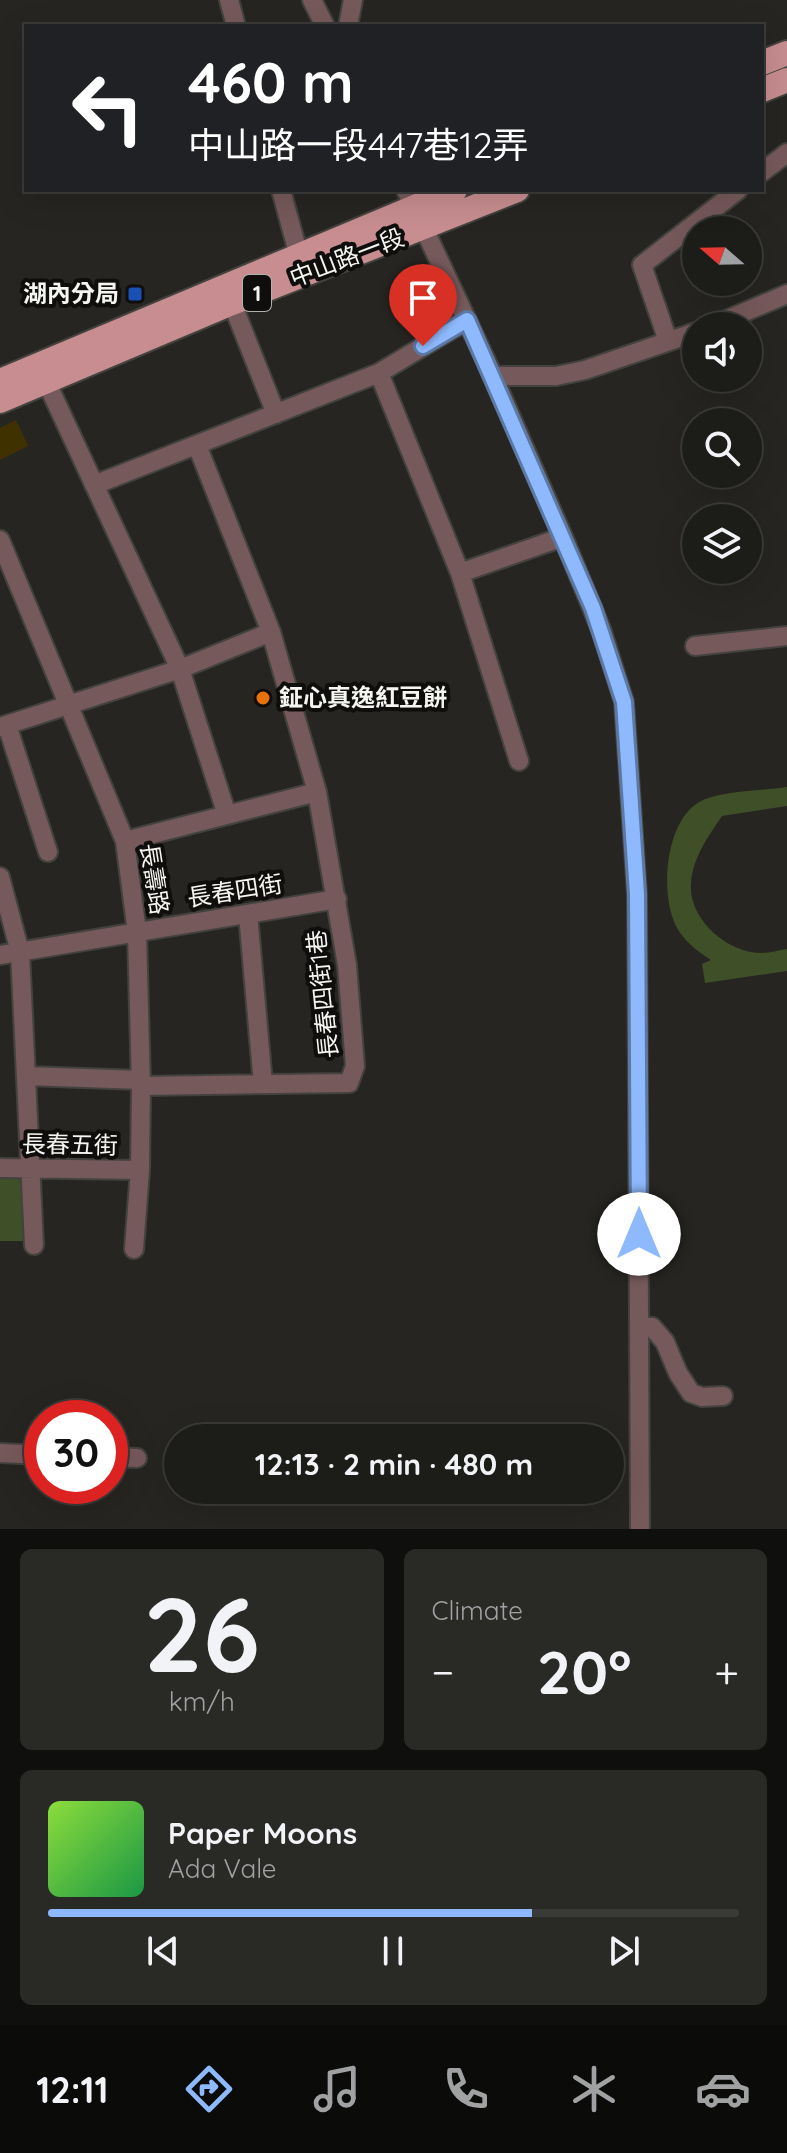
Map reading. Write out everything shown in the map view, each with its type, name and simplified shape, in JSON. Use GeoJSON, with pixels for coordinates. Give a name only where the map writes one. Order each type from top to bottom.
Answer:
{"type":"FeatureCollection","features":[{"type":"Feature","properties":{"kind":"main road"},"geometry":{"type":"LineString","coordinates":[[764,62],[787,53]]}},
{"type":"Feature","properties":{"kind":"main road","name":"中山路一段"},"geometry":{"type":"LineString","coordinates":[[0,381],[451,192]]}},
{"type":"Feature","properties":{"kind":"main road","name":"中山路一段"},"geometry":{"type":"LineString","coordinates":[[0,401],[232,303],[415,208],[506,192]]}},
{"type":"Feature","properties":{"kind":"street"},"geometry":{"type":"LineString","coordinates":[[229,0],[235,24]]}},
{"type":"Feature","properties":{"kind":"street"},"geometry":{"type":"LineString","coordinates":[[312,0],[324,24]]}},
{"type":"Feature","properties":{"kind":"street"},"geometry":{"type":"LineString","coordinates":[[349,24],[356,1]]}},
{"type":"Feature","properties":{"kind":"street"},"geometry":{"type":"LineString","coordinates":[[764,170],[787,153]]}},
{"type":"Feature","properties":{"kind":"street"},"geometry":{"type":"LineString","coordinates":[[282,192],[299,256]]}},
{"type":"Feature","properties":{"kind":"street"},"geometry":{"type":"LineString","coordinates":[[668,341],[642,265],[735,192]]}},
{"type":"Feature","properties":{"kind":"street"},"geometry":{"type":"LineString","coordinates":[[415,208],[563,537],[602,632],[624,702],[637,894],[640,1529]]}},
{"type":"Feature","properties":{"kind":"street"},"geometry":{"type":"LineString","coordinates":[[745,312],[787,294]]}},
{"type":"Feature","properties":{"kind":"street"},"geometry":{"type":"LineString","coordinates":[[232,303],[276,414]]}},
{"type":"Feature","properties":{"kind":"street"},"geometry":{"type":"LineString","coordinates":[[94,485],[379,373],[467,320]]}},
{"type":"Feature","properties":{"kind":"street"},"geometry":{"type":"LineString","coordinates":[[493,376],[556,376],[585,370],[682,336]]}},
{"type":"Feature","properties":{"kind":"street"},"geometry":{"type":"LineString","coordinates":[[379,373],[460,573],[519,761]]}},
{"type":"Feature","properties":{"kind":"street"},"geometry":{"type":"LineString","coordinates":[[46,381],[180,669],[227,815]]}},
{"type":"Feature","properties":{"kind":"street","name":"長春四街1巷"},"geometry":{"type":"LineString","coordinates":[[197,445],[271,632],[317,792],[347,965],[355,1066],[349,1083],[263,1084]]}},
{"type":"Feature","properties":{"kind":"street"},"geometry":{"type":"LineString","coordinates":[[460,573],[563,537]]}},
{"type":"Feature","properties":{"kind":"street","name":"長壽路"},"geometry":{"type":"LineString","coordinates":[[0,540],[125,841],[137,932],[141,1083],[140,1170],[134,1249]]}},
{"type":"Feature","properties":{"kind":"street"},"geometry":{"type":"LineString","coordinates":[[48,852],[4,726],[180,669],[271,632]]}},
{"type":"Feature","properties":{"kind":"street"},"geometry":{"type":"LineString","coordinates":[[695,646],[787,636]]}},
{"type":"Feature","properties":{"kind":"street"},"geometry":{"type":"LineString","coordinates":[[125,841],[317,792]]}},
{"type":"Feature","properties":{"kind":"street"},"geometry":{"type":"LineString","coordinates":[[0,877],[20,952],[34,1245]]}},
{"type":"Feature","properties":{"kind":"street","name":"長春四街"},"geometry":{"type":"LineString","coordinates":[[0,955],[337,899]]}},
{"type":"Feature","properties":{"kind":"street"},"geometry":{"type":"LineString","coordinates":[[26,1076],[141,1083],[263,1084],[248,914]]}},
{"type":"Feature","properties":{"kind":"street","name":"長春五街"},"geometry":{"type":"LineString","coordinates":[[0,1168],[140,1170]]}},
{"type":"Feature","properties":{"kind":"street"},"geometry":{"type":"LineString","coordinates":[[639,1327],[652,1327],[665,1342],[678,1373],[691,1393],[702,1397],[723,1396]]}},
{"type":"Feature","properties":{"kind":"street"},"geometry":{"type":"LineString","coordinates":[[0,1453],[24,1454]]}},
{"type":"Feature","properties":{"kind":"street"},"geometry":{"type":"LineString","coordinates":[[128,1458],[137,1458]]}},
{"type":"Feature","properties":{"kind":"green space"},"geometry":{"type":"Polygon","coordinates":[[[787,787],[787,806],[722,816],[698,856],[691,883],[696,909],[712,932],[749,951],[765,953],[787,949],[787,971],[705,983],[702,964],[711,960],[679,931],[668,897],[668,861],[678,828],[686,814],[705,799],[787,787]]]}},
{"type":"Feature","properties":{"kind":"green space"},"geometry":{"type":"Polygon","coordinates":[[[0,1174],[22,1174],[24,1241],[0,1241],[0,1174]]]}},
{"type":"Feature","properties":{"kind":"building"},"geometry":{"type":"Polygon","coordinates":[[[16,420],[28,446],[0,460],[0,428],[16,420]]]}},
{"type":"Feature","properties":{"kind":"place","name":"湖內分局"},"geometry":{"type":"Point","coordinates":[135,294]}},
{"type":"Feature","properties":{"kind":"place","name":"鉦心真逸紅豆餅"},"geometry":{"type":"Point","coordinates":[263,698]}},
{"type":"Feature","properties":{"kind":"route"},"geometry":{"type":"LineString","coordinates":[[423,346],[467,320],[593,608],[624,702],[637,894],[639,1234]]}}]}
